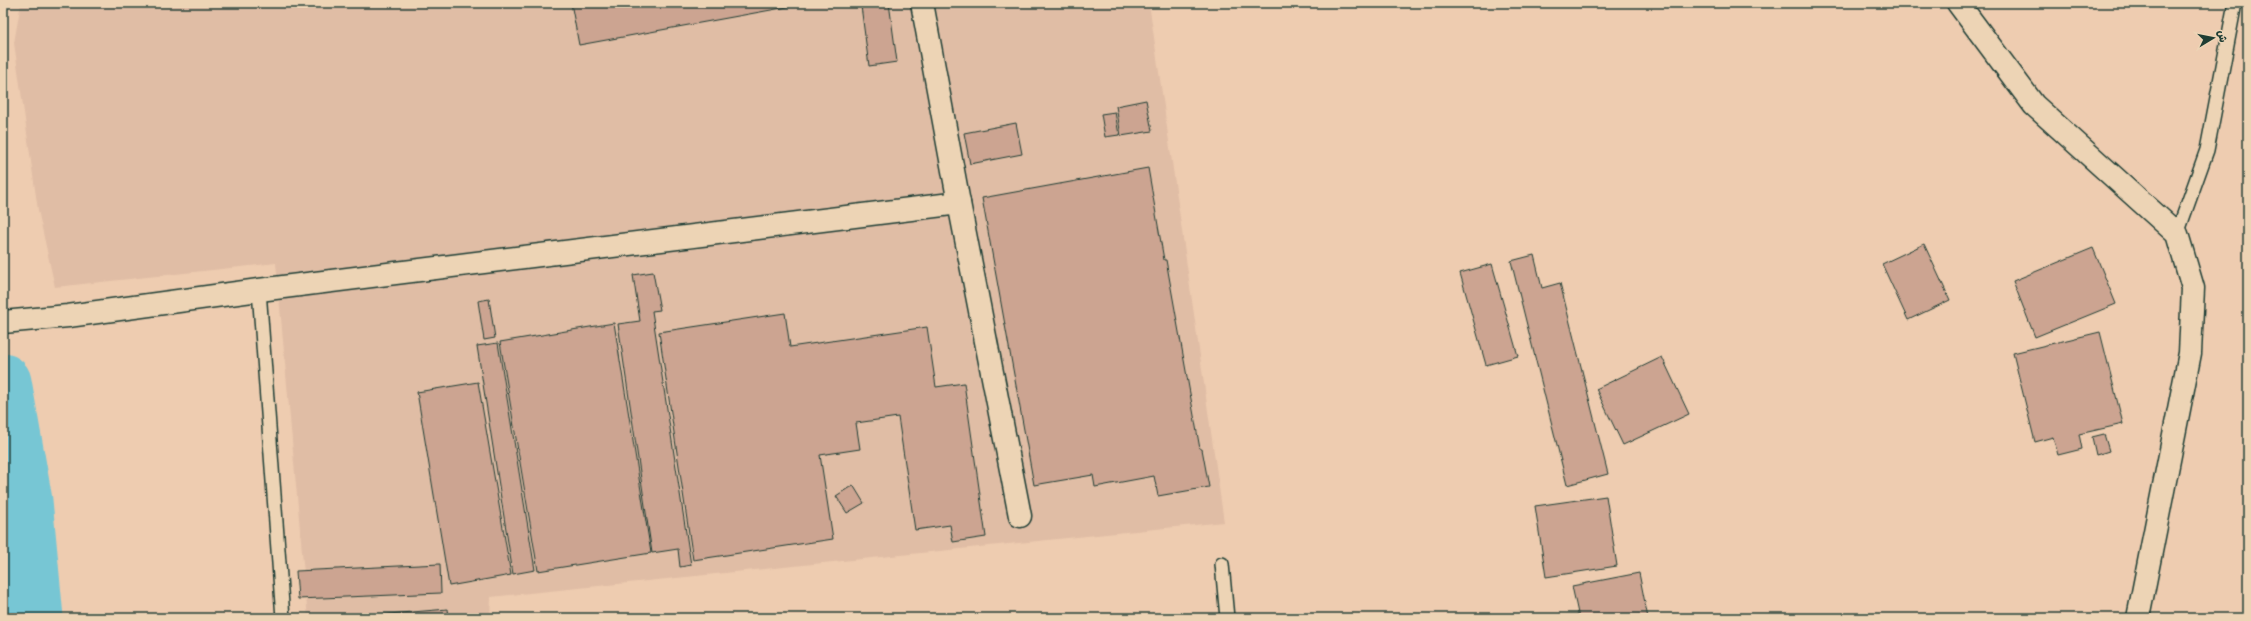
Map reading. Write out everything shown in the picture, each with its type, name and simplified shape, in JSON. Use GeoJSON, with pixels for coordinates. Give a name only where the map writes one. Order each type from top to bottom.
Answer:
{"type":"FeatureCollection","features":[{"type":"Feature","properties":{"kind":"street"},"geometry":{"type":"LineString","coordinates":[[922,3],[1020,516]]}},
{"type":"Feature","properties":{"kind":"street"},"geometry":{"type":"LineString","coordinates":[[1958,3],[2034,105],[2177,234],[2193,288],[2190,353],[2138,618]]}},
{"type":"Feature","properties":{"kind":"street"},"geometry":{"type":"LineString","coordinates":[[3,322],[68,316],[259,290],[959,203]]}},
{"type":"Feature","properties":{"kind":"lane"},"geometry":{"type":"LineString","coordinates":[[2177,234],[2208,150],[2235,3]]}},
{"type":"Feature","properties":{"kind":"lane"},"geometry":{"type":"LineString","coordinates":[[259,290],[283,618]]}},
{"type":"Feature","properties":{"kind":"lane"},"geometry":{"type":"LineString","coordinates":[[1222,564],[1228,618]]}},
{"type":"Feature","properties":{"kind":"shaded area"},"geometry":{"type":"Polygon","coordinates":[[[21,3],[1149,3],[1224,522],[491,597],[490,618],[308,618],[276,263],[55,287],[38,210],[14,43],[21,3]]]}},
{"type":"Feature","properties":{"kind":"building"},"geometry":{"type":"Polygon","coordinates":[[[571,3],[792,3],[793,6],[579,45],[571,3]]]}},
{"type":"Feature","properties":{"kind":"building"},"geometry":{"type":"Polygon","coordinates":[[[889,3],[897,62],[869,66],[861,6],[889,3]]]}},
{"type":"Feature","properties":{"kind":"building"},"geometry":{"type":"Polygon","coordinates":[[[1146,100],[1152,131],[1121,136],[1116,106],[1146,100]]]}},
{"type":"Feature","properties":{"kind":"building"},"geometry":{"type":"Polygon","coordinates":[[[1115,112],[1119,135],[1105,137],[1101,114],[1115,112]]]}},
{"type":"Feature","properties":{"kind":"building"},"geometry":{"type":"Polygon","coordinates":[[[1016,123],[1022,154],[970,164],[964,133],[1016,123]]]}},
{"type":"Feature","properties":{"kind":"building"},"geometry":{"type":"Polygon","coordinates":[[[1148,168],[1200,449],[1202,449],[1209,487],[1158,496],[1154,476],[1095,487],[1093,475],[1034,485],[982,198],[1148,168]]]}},
{"type":"Feature","properties":{"kind":"building"},"geometry":{"type":"Polygon","coordinates":[[[1924,244],[1950,300],[1908,320],[1882,264],[1924,244]]]}},
{"type":"Feature","properties":{"kind":"building"},"geometry":{"type":"Polygon","coordinates":[[[2093,248],[2116,304],[2035,337],[2013,281],[2093,248]]]}},
{"type":"Feature","properties":{"kind":"building"},"geometry":{"type":"Polygon","coordinates":[[[1534,255],[1542,288],[1560,283],[1608,474],[1567,485],[1511,261],[1534,255]]]}},
{"type":"Feature","properties":{"kind":"building"},"geometry":{"type":"Polygon","coordinates":[[[1492,264],[1518,356],[1486,365],[1460,273],[1492,264]]]}},
{"type":"Feature","properties":{"kind":"building"},"geometry":{"type":"Polygon","coordinates":[[[653,272],[660,310],[652,311],[691,565],[680,567],[678,549],[652,553],[618,324],[640,321],[633,275],[653,272]]]}},
{"type":"Feature","properties":{"kind":"building"},"geometry":{"type":"Polygon","coordinates":[[[489,299],[495,338],[484,340],[478,301],[489,299]]]}},
{"type":"Feature","properties":{"kind":"building"},"geometry":{"type":"Polygon","coordinates":[[[785,313],[790,347],[927,327],[936,387],[964,383],[986,537],[953,542],[950,525],[915,530],[898,417],[856,423],[860,449],[820,455],[833,539],[693,560],[659,332],[785,313]]]}},
{"type":"Feature","properties":{"kind":"building"},"geometry":{"type":"Polygon","coordinates":[[[614,323],[651,553],[538,571],[500,342],[614,323]]]}},
{"type":"Feature","properties":{"kind":"building"},"geometry":{"type":"Polygon","coordinates":[[[2100,332],[2123,424],[2079,434],[2082,449],[2058,455],[2053,437],[2035,442],[2013,353],[2100,332]]]}},
{"type":"Feature","properties":{"kind":"building"},"geometry":{"type":"Polygon","coordinates":[[[498,343],[535,570],[513,574],[477,346],[498,343]]]}},
{"type":"Feature","properties":{"kind":"building"},"geometry":{"type":"Polygon","coordinates":[[[1662,357],[1689,414],[1623,445],[1596,389],[1662,357]]]}},
{"type":"Feature","properties":{"kind":"building"},"geometry":{"type":"Polygon","coordinates":[[[478,382],[511,575],[449,586],[417,392],[478,382]]]}},
{"type":"Feature","properties":{"kind":"building"},"geometry":{"type":"Polygon","coordinates":[[[2104,434],[2109,451],[2096,455],[2092,437],[2104,434]]]}},
{"type":"Feature","properties":{"kind":"building"},"geometry":{"type":"Polygon","coordinates":[[[853,485],[864,503],[847,513],[836,496],[853,485]]]}},
{"type":"Feature","properties":{"kind":"building"},"geometry":{"type":"Polygon","coordinates":[[[1606,496],[1617,566],[1546,577],[1535,506],[1606,496]]]}},
{"type":"Feature","properties":{"kind":"building"},"geometry":{"type":"Polygon","coordinates":[[[440,564],[441,593],[298,599],[296,571],[440,564]]]}},
{"type":"Feature","properties":{"kind":"building"},"geometry":{"type":"Polygon","coordinates":[[[1639,573],[1648,618],[1579,618],[1572,586],[1639,573]]]}},
{"type":"Feature","properties":{"kind":"building"},"geometry":{"type":"Polygon","coordinates":[[[448,609],[449,618],[341,618],[448,609]]]}},
{"type":"Feature","properties":{"kind":"waterway"},"geometry":{"type":"LineString","coordinates":[[3,382],[24,501],[35,618]]}}]}
